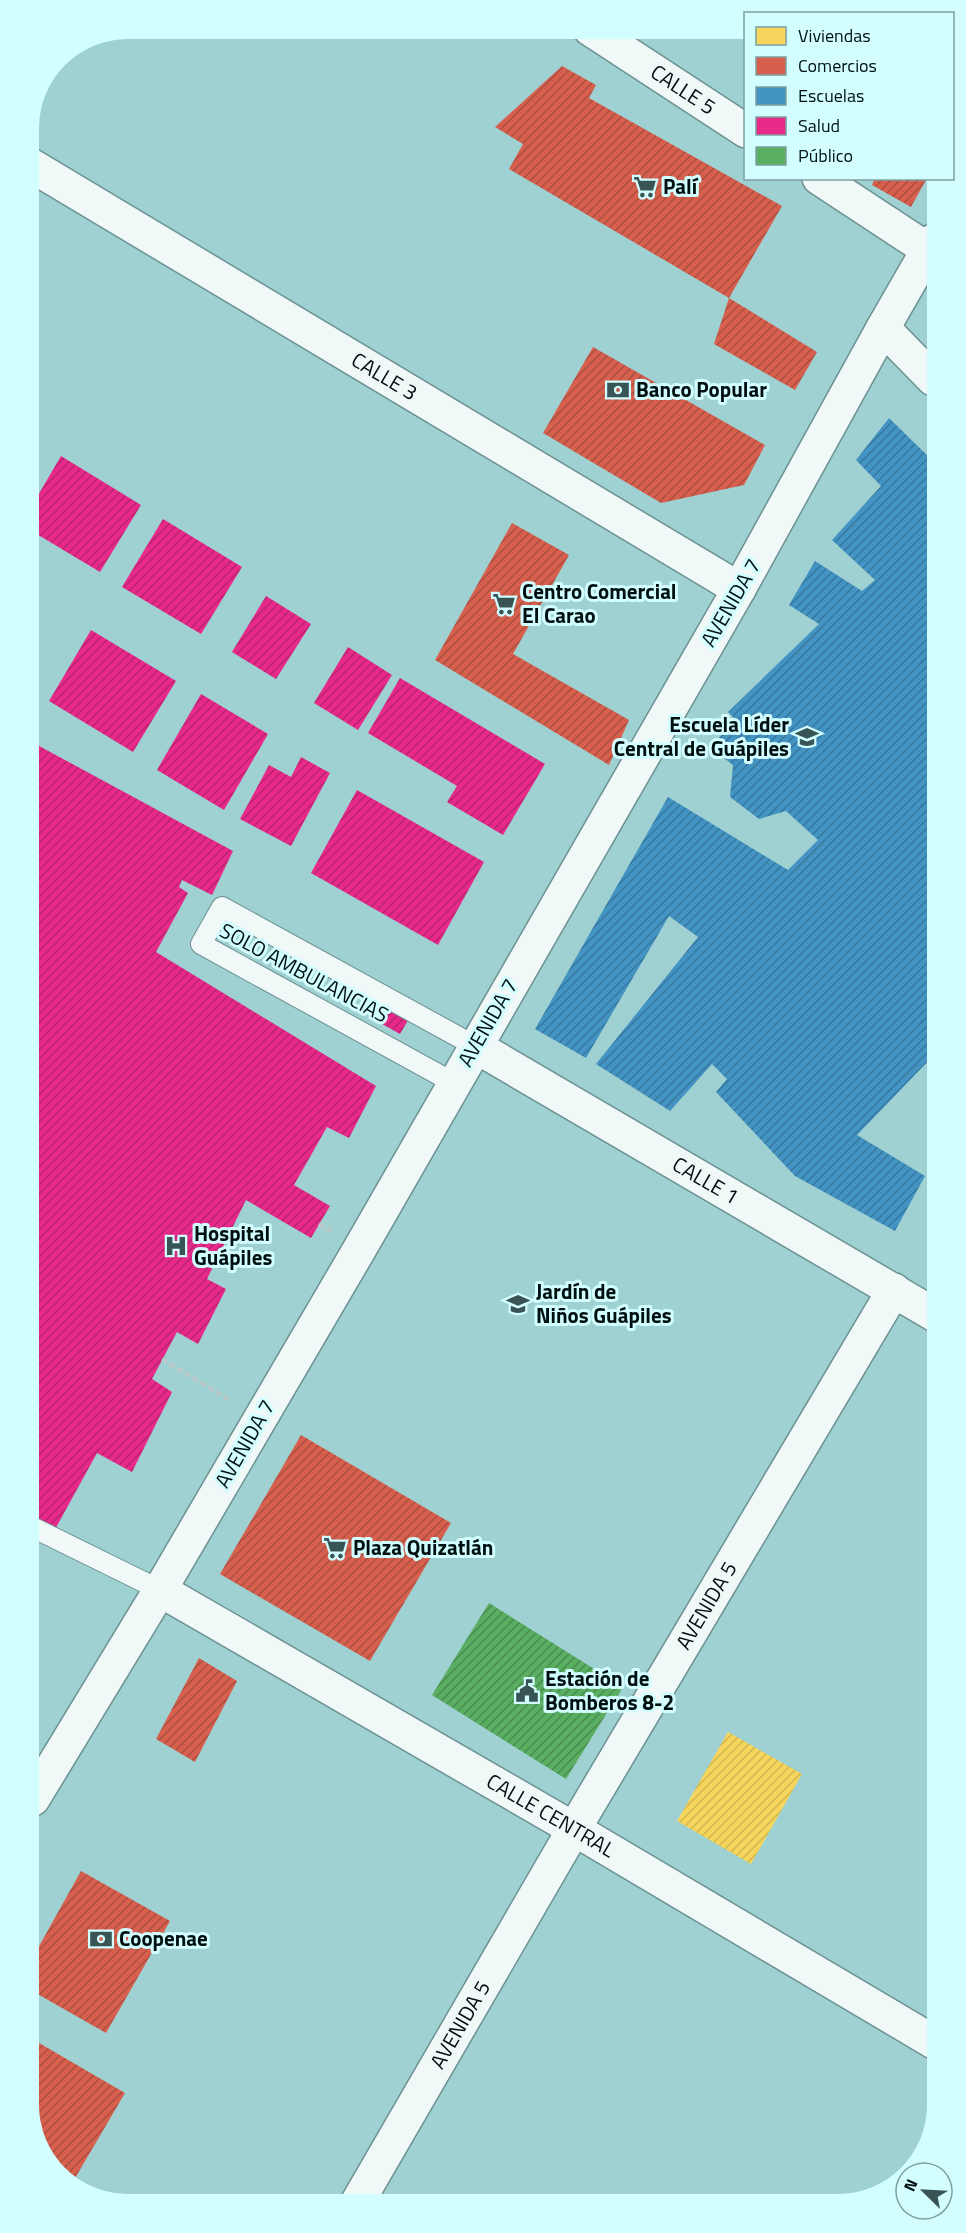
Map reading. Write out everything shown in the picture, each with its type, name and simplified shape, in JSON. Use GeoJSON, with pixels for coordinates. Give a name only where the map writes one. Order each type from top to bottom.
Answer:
{"type":"FeatureCollection","features":[{"type":"Feature","properties":{"kind":"main road","name":"CALLE 5"},"geometry":{"type":"LineString","coordinates":[[605,39],[744,129]]}},
{"type":"Feature","properties":{"kind":"main road","name":"CALLE 3"},"geometry":{"type":"LineString","coordinates":[[39,170],[739,589]]}},
{"type":"Feature","properties":{"kind":"main road"},"geometry":{"type":"LineString","coordinates":[[822,180],[927,243]]}},
{"type":"Feature","properties":{"kind":"main road","name":"AVENIDA 7"},"geometry":{"type":"LineString","coordinates":[[39,1789],[160,1590],[454,1083],[739,589],[927,250]]}},
{"type":"Feature","properties":{"kind":"main road"},"geometry":{"type":"LineString","coordinates":[[883,328],[927,373]]}},
{"type":"Feature","properties":{"kind":"main road","name":"CALLE 1"},"geometry":{"type":"LineString","coordinates":[[475,1046],[927,1310]]}},
{"type":"Feature","properties":{"kind":"main road","name":"AVENIDA 5"},"geometry":{"type":"LineString","coordinates":[[362,2194],[574,1829],[894,1290]]}},
{"type":"Feature","properties":{"kind":"main road","name":"CALLE CENTRAL"},"geometry":{"type":"LineString","coordinates":[[160,1590],[574,1829],[927,2038]]}},
{"type":"Feature","properties":{"kind":"lane","name":"SOLO AMBULANCIAS"},"geometry":{"type":"LineString","coordinates":[[454,1083],[201,944],[222,907],[475,1046]]}},
{"type":"Feature","properties":{"kind":"lane"},"geometry":{"type":"LineString","coordinates":[[39,1530],[160,1590]]}},
{"type":"Feature","properties":{"kind":"path"},"geometry":{"type":"LineString","coordinates":[[162,1359],[260,1419]]}},
{"type":"Feature","properties":{"kind":"building: Viviendas"},"geometry":{"type":"Polygon","coordinates":[[[728,1732],[802,1774],[751,1864],[677,1821],[728,1732]]]}},
{"type":"Feature","properties":{"kind":"building: Comercios","name":"Palí"},"geometry":{"type":"Polygon","coordinates":[[[562,66],[596,85],[589,98],[782,206],[729,298],[509,169],[523,144],[495,127],[562,66]]]}},
{"type":"Feature","properties":{"kind":"building: Comercios"},"geometry":{"type":"Polygon","coordinates":[[[874,180],[926,180],[911,207],[872,185],[874,180]]]}},
{"type":"Feature","properties":{"kind":"building: Comercios"},"geometry":{"type":"Polygon","coordinates":[[[729,298],[817,352],[795,390],[714,344],[729,298]]]}},
{"type":"Feature","properties":{"kind":"building: Comercios","name":"Banco Popular"},"geometry":{"type":"Polygon","coordinates":[[[593,347],[765,445],[744,485],[661,503],[543,433],[593,347]]]}},
{"type":"Feature","properties":{"kind":"building: Comercios","name":"Centro Comercial El Carao"},"geometry":{"type":"Polygon","coordinates":[[[512,523],[569,555],[513,654],[629,720],[609,765],[435,660],[512,523]]]}},
{"type":"Feature","properties":{"kind":"building: Comercios","name":"Plaza Quizatlán"},"geometry":{"type":"Polygon","coordinates":[[[301,1435],[451,1523],[370,1661],[220,1574],[301,1435]]]}},
{"type":"Feature","properties":{"kind":"building: Comercios"},"geometry":{"type":"Polygon","coordinates":[[[199,1658],[237,1681],[195,1762],[156,1739],[199,1658]]]}},
{"type":"Feature","properties":{"kind":"building: Comercios","name":"Coopenae"},"geometry":{"type":"Polygon","coordinates":[[[81,1871],[170,1921],[106,2033],[39,1995],[39,1946],[81,1871]]]}},
{"type":"Feature","properties":{"kind":"building: Comercios"},"geometry":{"type":"Polygon","coordinates":[[[39,2043],[125,2093],[76,2177],[54,2155],[44,2134],[39,2105],[39,2043]]]}},
{"type":"Feature","properties":{"kind":"building: Escuelas","name":"Escuela Líder Central de Guápiles"},"geometry":{"type":"Polygon","coordinates":[[[889,418],[927,455],[927,1062],[857,1135],[925,1176],[895,1231],[795,1176],[716,1092],[727,1079],[712,1064],[670,1111],[596,1064],[698,937],[669,916],[586,1058],[535,1029],[668,797],[788,870],[818,840],[786,811],[759,819],[730,797],[733,765],[710,747],[736,720],[728,712],[819,624],[789,605],[815,561],[862,591],[875,580],[832,540],[881,486],[856,460],[889,418]]]}},
{"type":"Feature","properties":{"kind":"building: Salud"},"geometry":{"type":"Polygon","coordinates":[[[61,456],[141,505],[100,572],[39,535],[39,494],[61,456]]]}},
{"type":"Feature","properties":{"kind":"building: Salud"},"geometry":{"type":"Polygon","coordinates":[[[163,519],[242,567],[201,634],[122,587],[163,519]]]}},
{"type":"Feature","properties":{"kind":"building: Salud"},"geometry":{"type":"Polygon","coordinates":[[[266,596],[311,624],[276,679],[232,652],[266,596]]]}},
{"type":"Feature","properties":{"kind":"building: Salud"},"geometry":{"type":"Polygon","coordinates":[[[91,630],[176,681],[133,752],[49,701],[91,630]]]}},
{"type":"Feature","properties":{"kind":"building: Salud"},"geometry":{"type":"Polygon","coordinates":[[[348,647],[392,675],[358,730],[314,703],[348,647]]]}},
{"type":"Feature","properties":{"kind":"building: Salud"},"geometry":{"type":"Polygon","coordinates":[[[400,678],[545,764],[503,835],[447,802],[457,786],[368,733],[400,678]]]}},
{"type":"Feature","properties":{"kind":"building: Salud"},"geometry":{"type":"Polygon","coordinates":[[[201,694],[268,734],[224,810],[157,770],[201,694]]]}},
{"type":"Feature","properties":{"kind":"building: Salud"},"geometry":{"type":"Polygon","coordinates":[[[39,746],[233,851],[212,895],[182,880],[179,887],[188,893],[156,952],[376,1086],[349,1138],[327,1127],[294,1185],[330,1206],[311,1238],[246,1200],[207,1279],[226,1289],[198,1344],[177,1332],[152,1379],[172,1392],[132,1472],[97,1453],[53,1533],[39,1524],[39,746]]]}},
{"type":"Feature","properties":{"kind":"building: Salud"},"geometry":{"type":"Polygon","coordinates":[[[301,757],[330,773],[291,846],[240,819],[269,765],[291,777],[301,757]]]}},
{"type":"Feature","properties":{"kind":"building: Salud"},"geometry":{"type":"Polygon","coordinates":[[[357,790],[484,862],[438,945],[311,873],[357,790]]]}},
{"type":"Feature","properties":{"kind":"building: Salud"},"geometry":{"type":"Polygon","coordinates":[[[385,1002],[410,1017],[400,1034],[375,1020],[385,1002]]]}},
{"type":"Feature","properties":{"kind":"building: Público","name":"Estación de Bomberos 8-2"},"geometry":{"type":"Polygon","coordinates":[[[489,1603],[623,1687],[566,1779],[432,1695],[489,1603]]]}},
{"type":"Feature","properties":{"kind":"place","name":"Palí"},"geometry":{"type":"Point","coordinates":[645,187]}},
{"type":"Feature","properties":{"kind":"place","name":"Banco Popular"},"geometry":{"type":"Point","coordinates":[618,390]}},
{"type":"Feature","properties":{"kind":"place","name":"Centro Comercial El Carao"},"geometry":{"type":"Point","coordinates":[504,604]}},
{"type":"Feature","properties":{"kind":"place","name":"Escuela Líder Central de Guápiles"},"geometry":{"type":"Point","coordinates":[807,737]}},
{"type":"Feature","properties":{"kind":"place","name":"Hospital Guápiles"},"geometry":{"type":"Point","coordinates":[176,1246]}},
{"type":"Feature","properties":{"kind":"place","name":"Jardín de Niños Guápiles"},"geometry":{"type":"Point","coordinates":[518,1304]}},
{"type":"Feature","properties":{"kind":"place","name":"Plaza Quizatlán"},"geometry":{"type":"Point","coordinates":[335,1548]}},
{"type":"Feature","properties":{"kind":"place","name":"Estación de Bomberos 8-2"},"geometry":{"type":"Point","coordinates":[527,1691]}},
{"type":"Feature","properties":{"kind":"place","name":"Coopenae"},"geometry":{"type":"Point","coordinates":[101,1939]}}]}
